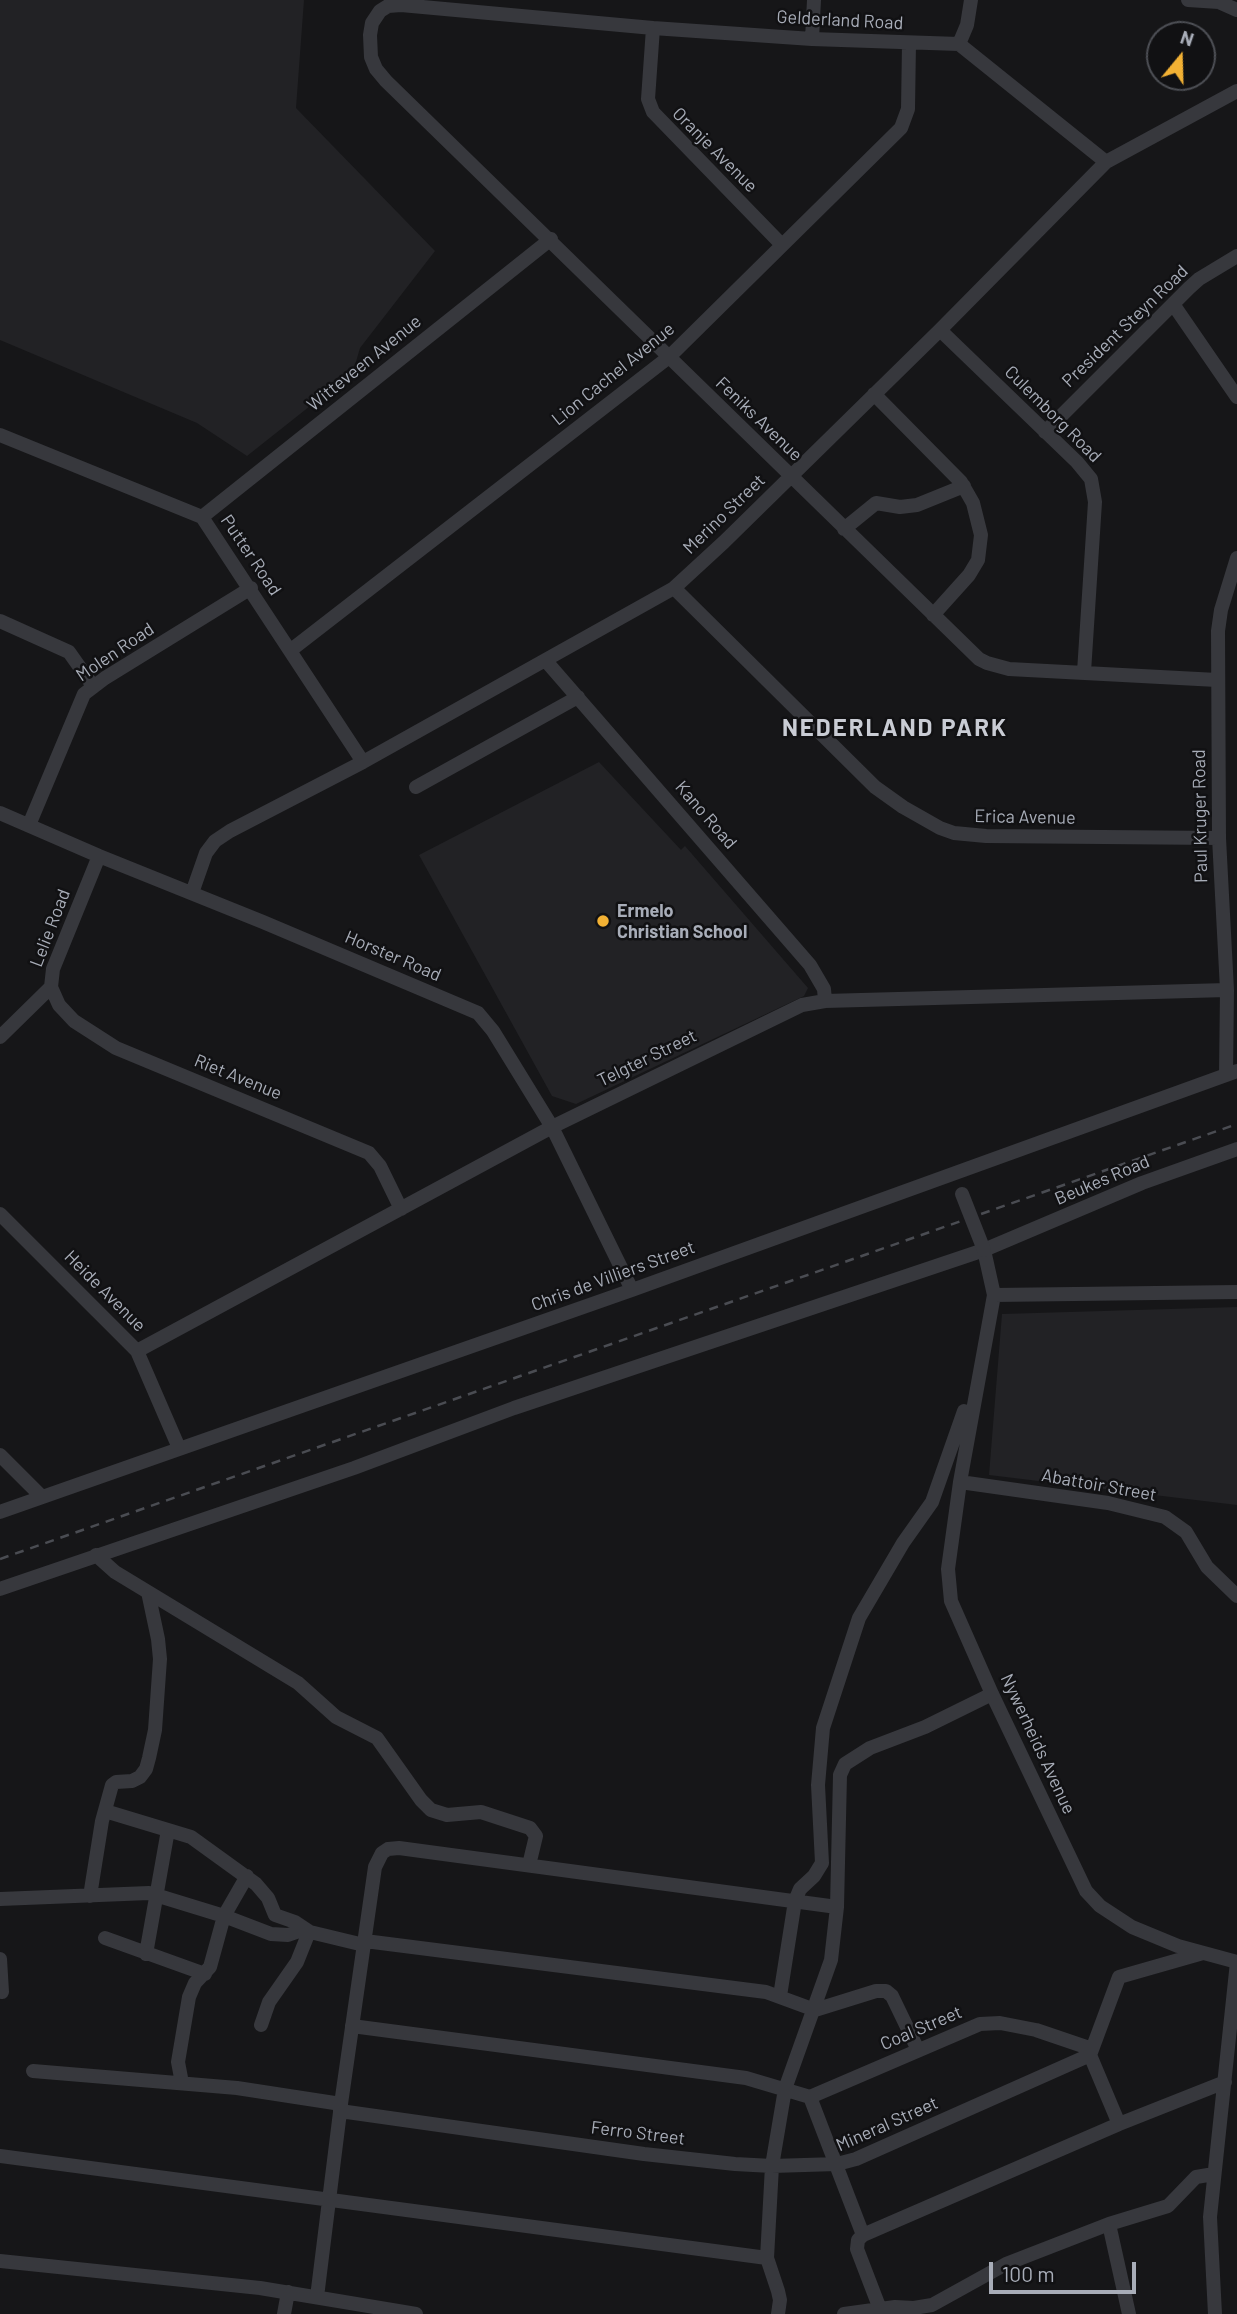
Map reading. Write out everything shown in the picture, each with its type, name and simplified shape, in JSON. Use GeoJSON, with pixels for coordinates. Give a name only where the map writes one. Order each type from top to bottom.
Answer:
{"type":"FeatureCollection","features":[{"type":"Feature","properties":{"kind":"street"},"geometry":{"type":"LineString","coordinates":[[531,17],[532,0]]}},
{"type":"Feature","properties":{"kind":"street"},"geometry":{"type":"LineString","coordinates":[[812,39],[814,0]]}},
{"type":"Feature","properties":{"kind":"street"},"geometry":{"type":"LineString","coordinates":[[971,0],[967,25],[959,44],[1106,162]]}},
{"type":"Feature","properties":{"kind":"street"},"geometry":{"type":"LineString","coordinates":[[1188,0],[1219,2],[1237,9]]}},
{"type":"Feature","properties":{"kind":"street","name":"Gelderland Road"},"geometry":{"type":"LineString","coordinates":[[372,23],[380,11],[388,6],[401,5],[653,28],[812,39],[959,44]]}},
{"type":"Feature","properties":{"kind":"street","name":"Feniks Avenue"},"geometry":{"type":"LineString","coordinates":[[372,23],[370,51],[381,75],[844,529],[987,663],[1009,669],[1217,680]]}},
{"type":"Feature","properties":{"kind":"street","name":"Oranje Avenue"},"geometry":{"type":"LineString","coordinates":[[653,28],[648,99],[653,112],[782,244]]}},
{"type":"Feature","properties":{"kind":"street","name":"Lion Cachel Avenue"},"geometry":{"type":"LineString","coordinates":[[291,650],[669,358],[904,123],[908,110],[909,43]]}},
{"type":"Feature","properties":{"kind":"street","name":"Merino Street"},"geometry":{"type":"LineString","coordinates":[[192,893],[206,853],[222,836],[363,762],[674,588],[940,330],[1106,162],[1237,91]]}},
{"type":"Feature","properties":{"kind":"street","name":"Witteveen Avenue"},"geometry":{"type":"LineString","coordinates":[[202,517],[551,240]]}},
{"type":"Feature","properties":{"kind":"street","name":"President Steyn Road"},"geometry":{"type":"LineString","coordinates":[[1045,432],[1199,279],[1237,256]]}},
{"type":"Feature","properties":{"kind":"street"},"geometry":{"type":"LineString","coordinates":[[1173,304],[1237,397]]}},
{"type":"Feature","properties":{"kind":"street","name":"Culemborg Road"},"geometry":{"type":"LineString","coordinates":[[940,330],[1086,472],[1094,493],[1084,672]]}},
{"type":"Feature","properties":{"kind":"street"},"geometry":{"type":"LineString","coordinates":[[874,394],[964,486],[973,503],[981,535],[980,552],[969,575],[933,615]]}},
{"type":"Feature","properties":{"kind":"street","name":"Putter Road"},"geometry":{"type":"LineString","coordinates":[[0,435],[202,517],[363,762]]}},
{"type":"Feature","properties":{"kind":"street"},"geometry":{"type":"LineString","coordinates":[[844,529],[876,503],[901,507],[917,505],[964,486]]}},
{"type":"Feature","properties":{"kind":"street","name":"Paul Kruger Road"},"geometry":{"type":"LineString","coordinates":[[1231,1073],[1219,838],[1217,680],[1219,621],[1237,558]]}},
{"type":"Feature","properties":{"kind":"street","name":"Molen Road"},"geometry":{"type":"LineString","coordinates":[[29,825],[83,694],[251,588]]}},
{"type":"Feature","properties":{"kind":"street","name":"Erica Avenue"},"geometry":{"type":"LineString","coordinates":[[674,588],[859,773],[888,798],[932,824],[954,833],[986,836],[1219,838]]}},
{"type":"Feature","properties":{"kind":"street"},"geometry":{"type":"LineString","coordinates":[[0,621],[69,652],[93,686]]}},
{"type":"Feature","properties":{"kind":"street","name":"Kano Road"},"geometry":{"type":"LineString","coordinates":[[546,661],[810,964],[824,989],[825,1001]]}},
{"type":"Feature","properties":{"kind":"street"},"geometry":{"type":"LineString","coordinates":[[416,787],[578,697]]}},
{"type":"Feature","properties":{"kind":"street","name":"Horster Road"},"geometry":{"type":"LineString","coordinates":[[0,813],[472,1010],[483,1018],[494,1031],[552,1127],[632,1290]]}},
{"type":"Feature","properties":{"kind":"street","name":"Lelie Road"},"geometry":{"type":"LineString","coordinates":[[0,1037],[51,987],[53,969],[99,856]]}},
{"type":"Feature","properties":{"kind":"street","name":"Riet Avenue"},"geometry":{"type":"LineString","coordinates":[[51,987],[59,1005],[74,1021],[116,1048],[369,1153],[380,1166],[401,1209]]}},
{"type":"Feature","properties":{"kind":"street","name":"Telgter Street"},"geometry":{"type":"LineString","coordinates":[[137,1351],[552,1127],[774,1017],[802,1006],[825,1001],[1227,989]]}},
{"type":"Feature","properties":{"kind":"street","name":"Chris de Villiers Street"},"geometry":{"type":"LineString","coordinates":[[0,1512],[632,1290],[1231,1073]]}},
{"type":"Feature","properties":{"kind":"street","name":"Beukes Road"},"geometry":{"type":"LineString","coordinates":[[0,1589],[354,1468],[514,1409],[984,1250],[1142,1183],[1237,1149]]}},
{"type":"Feature","properties":{"kind":"street"},"geometry":{"type":"LineString","coordinates":[[780,1996],[795,1901],[800,1888],[814,1877],[822,1863],[818,1785],[823,1728],[859,1618],[903,1543],[932,1502],[965,1407],[976,1388],[994,1295],[984,1250],[954,1172]]}},
{"type":"Feature","properties":{"kind":"street","name":"Heide Avenue"},"geometry":{"type":"LineString","coordinates":[[0,1214],[137,1351],[179,1448]]}},
{"type":"Feature","properties":{"kind":"street"},"geometry":{"type":"LineString","coordinates":[[994,1295],[1237,1292]]}},
{"type":"Feature","properties":{"kind":"street","name":"Nywerheids Avenue"},"geometry":{"type":"LineString","coordinates":[[976,1388],[948,1569],[949,1591],[961,1626],[1079,1878],[1093,1899],[1111,1915],[1132,1927],[1203,1954],[1237,1962]]}},
{"type":"Feature","properties":{"kind":"street"},"geometry":{"type":"LineString","coordinates":[[0,1455],[42,1497]]}},
{"type":"Feature","properties":{"kind":"street","name":"Abattoir Street"},"geometry":{"type":"LineString","coordinates":[[960,1482],[1132,1507],[1165,1517],[1186,1532],[1207,1567],[1237,1596]]}},
{"type":"Feature","properties":{"kind":"street"},"geometry":{"type":"LineString","coordinates":[[96,1555],[115,1572],[298,1683],[336,1717],[377,1738],[431,1810],[447,1815],[481,1812],[530,1828],[536,1836],[529,1865]]}},
{"type":"Feature","properties":{"kind":"street"},"geometry":{"type":"LineString","coordinates":[[90,1896],[104,1811],[113,1783],[140,1777],[146,1769],[155,1731],[160,1659],[148,1592]]}},
{"type":"Feature","properties":{"kind":"street"},"geometry":{"type":"LineString","coordinates":[[778,2314],[780,2300],[767,2258],[772,2166],[785,2089],[814,2014],[831,1960],[837,1907],[838,1783],[845,1764],[870,1748],[925,1727],[992,1694]]}},
{"type":"Feature","properties":{"kind":"street"},"geometry":{"type":"LineString","coordinates":[[104,1811],[196,1840],[247,1876],[265,1893],[275,1915],[295,1922],[307,1931]]}},
{"type":"Feature","properties":{"kind":"street"},"geometry":{"type":"LineString","coordinates":[[146,1954],[168,1830]]}},
{"type":"Feature","properties":{"kind":"street"},"geometry":{"type":"LineString","coordinates":[[317,2297],[340,2108],[375,1867],[379,1856],[388,1849],[399,1848],[837,1907]]}},
{"type":"Feature","properties":{"kind":"street"},"geometry":{"type":"LineString","coordinates":[[182,2083],[178,2062],[191,1989],[213,1959],[224,1916],[247,1876]]}},
{"type":"Feature","properties":{"kind":"street"},"geometry":{"type":"LineString","coordinates":[[0,1899],[141,1892],[224,1916],[271,1934],[288,1935],[307,1931],[364,1943],[766,1992],[780,1996],[814,2014],[876,1991],[886,1991],[892,1996],[918,2050]]}},
{"type":"Feature","properties":{"kind":"street"},"geometry":{"type":"LineString","coordinates":[[261,2025],[269,2003],[297,1962],[307,1931]]}},
{"type":"Feature","properties":{"kind":"street"},"geometry":{"type":"LineString","coordinates":[[105,1938],[205,1973]]}},
{"type":"Feature","properties":{"kind":"street"},"geometry":{"type":"LineString","coordinates":[[1119,2124],[1091,2052],[1119,1977],[1203,1954]]}},
{"type":"Feature","properties":{"kind":"street"},"geometry":{"type":"LineString","coordinates":[[0,1959],[2,1992]]}},
{"type":"Feature","properties":{"kind":"street"},"geometry":{"type":"LineString","coordinates":[[1215,2314],[1210,2241],[1214,2174],[1237,1962]]}},
{"type":"Feature","properties":{"kind":"street","name":"Coal Street"},"geometry":{"type":"LineString","coordinates":[[810,2097],[973,2026],[991,2023],[1036,2030],[1091,2052]]}},
{"type":"Feature","properties":{"kind":"street"},"geometry":{"type":"LineString","coordinates":[[352,2026],[746,2078],[785,2089],[810,2097],[836,2164]]}},
{"type":"Feature","properties":{"kind":"street","name":"Mineral Street"},"geometry":{"type":"LineString","coordinates":[[880,2309],[857,2249],[858,2241],[863,2235],[836,2164],[856,2159],[1091,2052]]}},
{"type":"Feature","properties":{"kind":"street","name":"Ferro Street"},"geometry":{"type":"LineString","coordinates":[[33,2071],[237,2088],[340,2108],[645,2154],[772,2166],[836,2164]]}},
{"type":"Feature","properties":{"kind":"street"},"geometry":{"type":"LineString","coordinates":[[863,2235],[1119,2124],[1225,2082]]}},
{"type":"Feature","properties":{"kind":"street"},"geometry":{"type":"LineString","coordinates":[[0,2156],[767,2258]]}},
{"type":"Feature","properties":{"kind":"street"},"geometry":{"type":"LineString","coordinates":[[844,2314],[932,2305],[1006,2264],[1109,2224],[1168,2206],[1196,2177],[1214,2174]]}},
{"type":"Feature","properties":{"kind":"street"},"geometry":{"type":"LineString","coordinates":[[1109,2224],[1129,2314]]}},
{"type":"Feature","properties":{"kind":"street"},"geometry":{"type":"LineString","coordinates":[[0,2261],[288,2292],[416,2314]]}},
{"type":"Feature","properties":{"kind":"street"},"geometry":{"type":"LineString","coordinates":[[284,2314],[288,2292]]}},
{"type":"Feature","properties":{"kind":"shaded area"},"geometry":{"type":"Polygon","coordinates":[[[0,0],[304,0],[296,108],[435,251],[360,348],[353,372],[247,456],[197,423],[0,340],[0,0]]]}},
{"type":"Feature","properties":{"kind":"shaded area","name":"Ermelo Christian School"},"geometry":{"type":"Polygon","coordinates":[[[599,762],[681,850],[685,846],[808,988],[804,996],[576,1104],[552,1096],[419,855],[599,762]]]}},
{"type":"Feature","properties":{"kind":"shaded area"},"geometry":{"type":"Polygon","coordinates":[[[1237,1307],[1237,1505],[989,1475],[1002,1314],[1237,1307]]]}},
{"type":"Feature","properties":{"kind":"railway"},"geometry":{"type":"LineString","coordinates":[[0,1559],[1237,1124]]}},
{"type":"Feature","properties":{"kind":"place","name":"Ermelo Christian School"},"geometry":{"type":"Point","coordinates":[603,921]}},
{"type":"Feature","properties":{"kind":"district","name":"NEDERLAND PARK"},"geometry":{"type":"Point","coordinates":[895,728]}}]}
